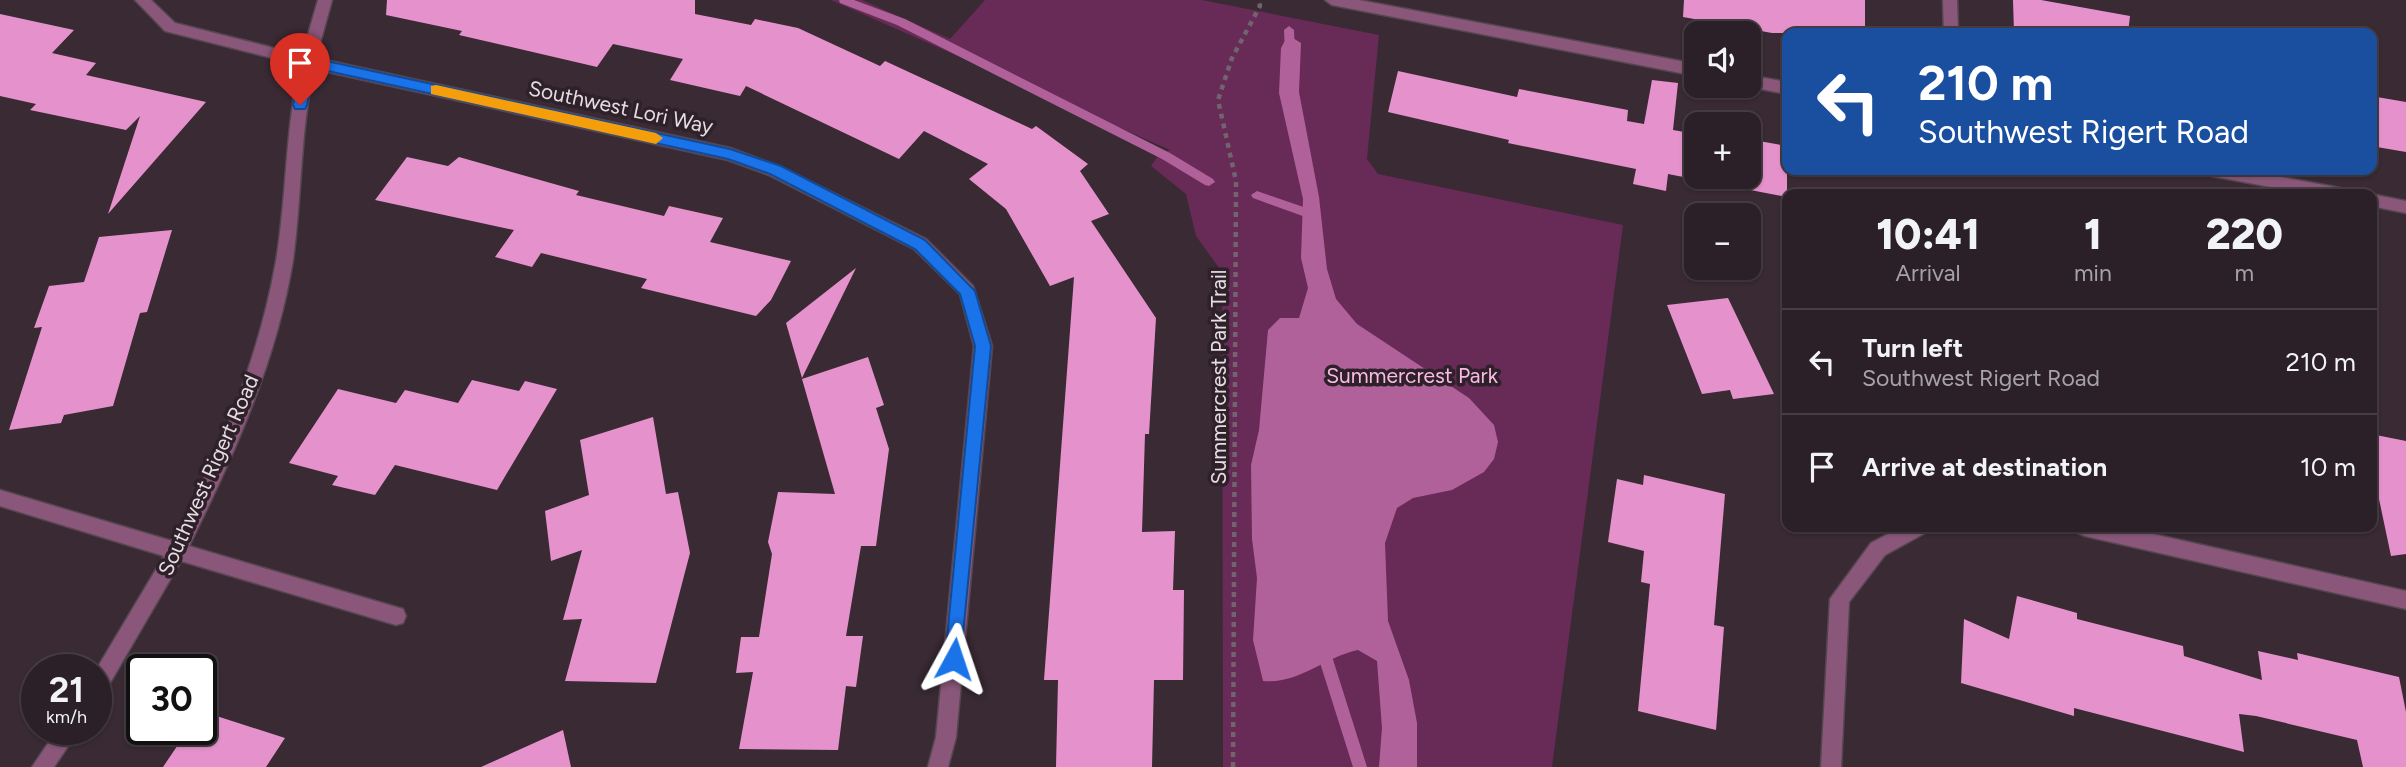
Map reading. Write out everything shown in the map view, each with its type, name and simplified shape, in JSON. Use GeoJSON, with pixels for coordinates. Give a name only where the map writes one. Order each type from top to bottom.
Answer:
{"type":"FeatureCollection","features":[{"type":"Feature","properties":{"kind":"street","name":"Southwest Lori Way"},"geometry":{"type":"LineString","coordinates":[[142,0],[170,27],[308,62],[730,154],[775,170],[920,244],[967,291],[983,346],[946,737],[938,767]]}},
{"type":"Feature","properties":{"kind":"street","name":"Southwest Rigert Road"},"geometry":{"type":"LineString","coordinates":[[112,663],[144,614],[175,553],[240,412],[266,337],[281,276],[290,217],[296,127],[308,62],[325,0]]}},
{"type":"Feature","properties":{"kind":"street"},"geometry":{"type":"LineString","coordinates":[[1332,0],[1684,68]]}},
{"type":"Feature","properties":{"kind":"street"},"geometry":{"type":"LineString","coordinates":[[1950,0],[1951,28]]}},
{"type":"Feature","properties":{"kind":"street"},"geometry":{"type":"LineString","coordinates":[[1761,83],[1782,87]]}},
{"type":"Feature","properties":{"kind":"street"},"geometry":{"type":"LineString","coordinates":[[2239,175],[2313,189]]}},
{"type":"Feature","properties":{"kind":"street"},"geometry":{"type":"LineString","coordinates":[[2377,201],[2406,207]]}},
{"type":"Feature","properties":{"kind":"street"},"geometry":{"type":"LineString","coordinates":[[0,498],[175,553],[396,616]]}},
{"type":"Feature","properties":{"kind":"street"},"geometry":{"type":"LineString","coordinates":[[1831,767],[1840,598],[1878,549],[1909,532]]}},
{"type":"Feature","properties":{"kind":"street"},"geometry":{"type":"LineString","coordinates":[[2107,532],[2406,600]]}},
{"type":"Feature","properties":{"kind":"street"},"geometry":{"type":"LineString","coordinates":[[42,767],[58,745]]}},
{"type":"Feature","properties":{"kind":"path","name":"Summercrest Park Trail"},"geometry":{"type":"LineString","coordinates":[[1233,767],[1236,181],[1233,162],[1217,112],[1217,95],[1260,6],[1259,0]]}},
{"type":"Feature","properties":{"kind":"green space","name":"Summercrest Park"},"geometry":{"type":"Polygon","coordinates":[[[831,0],[862,0],[950,39],[985,0],[1202,0],[1379,35],[1367,159],[1378,174],[1623,225],[1552,767],[1223,767],[1222,272],[1196,236],[1186,194],[1151,166],[1159,154],[1170,150],[831,0]]]}},
{"type":"Feature","properties":{"kind":"shaded area"},"geometry":{"type":"Polygon","coordinates":[[[1288,35],[1301,43],[1299,92],[1319,197],[1327,269],[1336,299],[1357,324],[1469,398],[1494,425],[1498,442],[1494,459],[1484,472],[1452,490],[1413,498],[1397,508],[1385,543],[1388,621],[1409,680],[1417,723],[1417,767],[1379,767],[1382,728],[1377,661],[1358,650],[1288,679],[1263,681],[1253,640],[1257,578],[1252,539],[1251,465],[1259,430],[1268,330],[1280,318],[1299,318],[1308,288],[1301,258],[1303,199],[1279,93],[1281,48],[1288,35]]]}},
{"type":"Feature","properties":{"kind":"building"},"geometry":{"type":"Polygon","coordinates":[[[387,0],[695,0],[695,14],[751,25],[755,19],[798,28],[880,66],[885,61],[1032,129],[1036,126],[1088,164],[1080,171],[1109,214],[1091,221],[1156,318],[1149,434],[1145,434],[1142,532],[1175,531],[1173,590],[1184,590],[1183,680],[1154,680],[1152,767],[1056,767],[1058,680],[1044,680],[1074,277],[1050,286],[1006,209],[969,179],[988,164],[924,131],[899,159],[746,86],[740,96],[670,80],[683,59],[613,44],[597,67],[459,35],[462,31],[386,15],[387,0]]]}},
{"type":"Feature","properties":{"kind":"building"},"geometry":{"type":"Polygon","coordinates":[[[1684,0],[1865,0],[1865,28],[1782,28],[1782,33],[1772,33],[1761,31],[1761,21],[1705,21],[1683,17],[1684,0]]]}},
{"type":"Feature","properties":{"kind":"building"},"geometry":{"type":"Polygon","coordinates":[[[2013,0],[2041,0],[2130,16],[2129,28],[2014,28],[2013,0]]]}},
{"type":"Feature","properties":{"kind":"building"},"geometry":{"type":"Polygon","coordinates":[[[0,14],[74,30],[52,53],[96,63],[86,75],[206,102],[108,214],[140,116],[126,130],[30,110],[36,104],[0,96],[0,14]]]}},
{"type":"Feature","properties":{"kind":"building"},"geometry":{"type":"Polygon","coordinates":[[[1398,71],[1517,97],[1519,89],[1628,110],[1627,121],[1644,124],[1652,80],[1678,83],[1673,130],[1684,132],[1684,177],[1668,174],[1666,191],[1633,184],[1636,169],[1508,143],[1509,140],[1388,112],[1398,71]]]}},
{"type":"Feature","properties":{"kind":"building"},"geometry":{"type":"Polygon","coordinates":[[[2377,97],[2406,102],[2406,152],[2377,147],[2377,97]]]}},
{"type":"Feature","properties":{"kind":"building"},"geometry":{"type":"Polygon","coordinates":[[[1761,141],[1782,145],[1782,175],[1787,175],[1787,189],[1782,189],[1782,196],[1746,189],[1761,189],[1761,141]]]}},
{"type":"Feature","properties":{"kind":"building"},"geometry":{"type":"Polygon","coordinates":[[[407,157],[448,166],[459,157],[579,191],[576,195],[664,216],[669,206],[723,218],[710,242],[791,261],[771,300],[756,316],[641,288],[647,279],[541,253],[532,267],[495,257],[514,230],[375,200],[407,157]]]}},
{"type":"Feature","properties":{"kind":"building"},"geometry":{"type":"Polygon","coordinates":[[[172,230],[147,312],[140,313],[113,406],[64,415],[61,423],[9,430],[42,327],[34,328],[49,286],[84,282],[99,237],[172,230]]]}},
{"type":"Feature","properties":{"kind":"building"},"geometry":{"type":"Polygon","coordinates":[[[856,268],[802,378],[786,323],[856,268]]]}},
{"type":"Feature","properties":{"kind":"building"},"geometry":{"type":"Polygon","coordinates":[[[1728,298],[1774,394],[1733,399],[1730,390],[1702,394],[1667,305],[1728,298]]]}},
{"type":"Feature","properties":{"kind":"building"},"geometry":{"type":"Polygon","coordinates":[[[868,357],[884,405],[876,408],[889,449],[876,546],[861,546],[846,636],[863,636],[856,687],[846,686],[838,750],[739,749],[753,672],[736,673],[741,637],[759,637],[772,554],[768,542],[778,492],[835,494],[802,379],[868,357]]]}},
{"type":"Feature","properties":{"kind":"building"},"geometry":{"type":"Polygon","coordinates":[[[472,380],[519,391],[525,381],[557,389],[497,490],[395,465],[375,495],[332,485],[338,476],[289,463],[338,389],[396,403],[405,390],[458,403],[472,380]]]}},
{"type":"Feature","properties":{"kind":"building"},"geometry":{"type":"Polygon","coordinates":[[[653,417],[666,494],[678,492],[690,553],[656,683],[565,681],[582,619],[563,620],[582,550],[551,561],[545,511],[589,495],[580,440],[653,417]]]}},
{"type":"Feature","properties":{"kind":"building"},"geometry":{"type":"Polygon","coordinates":[[[2377,435],[2406,441],[2406,554],[2391,556],[2377,490],[2377,435]]]}},
{"type":"Feature","properties":{"kind":"building"},"geometry":{"type":"Polygon","coordinates":[[[1644,475],[1725,494],[1714,625],[1724,627],[1716,730],[1638,711],[1650,584],[1641,582],[1644,551],[1608,542],[1617,479],[1643,485],[1644,475]]]}},
{"type":"Feature","properties":{"kind":"building"},"geometry":{"type":"Polygon","coordinates":[[[2017,596],[2077,613],[2077,619],[2183,646],[2184,656],[2262,680],[2258,651],[2298,660],[2297,653],[2399,677],[2406,712],[2406,767],[2363,767],[2357,740],[2256,716],[2239,714],[2244,752],[2074,708],[2074,716],[1961,683],[1964,619],[2009,639],[2017,596]]]}},
{"type":"Feature","properties":{"kind":"building"},"geometry":{"type":"Polygon","coordinates":[[[217,716],[285,738],[266,767],[163,767],[178,745],[217,745],[217,716]]]}},
{"type":"Feature","properties":{"kind":"building"},"geometry":{"type":"Polygon","coordinates":[[[563,730],[571,767],[481,767],[563,730]]]}},
{"type":"Feature","properties":{"kind":"waterway"},"geometry":{"type":"LineString","coordinates":[[844,0],[901,22],[1166,156],[1209,182]]}},
{"type":"Feature","properties":{"kind":"waterway"},"geometry":{"type":"LineString","coordinates":[[1289,30],[1290,53]]}},
{"type":"Feature","properties":{"kind":"waterway"},"geometry":{"type":"LineString","coordinates":[[1257,195],[1311,214]]}},
{"type":"Feature","properties":{"kind":"waterway"},"geometry":{"type":"LineString","coordinates":[[1322,647],[1360,767]]}},
{"type":"Feature","properties":{"kind":"slow traffic"},"geometry":{"type":"LineString","coordinates":[[436,90],[656,138]]}},
{"type":"Feature","properties":{"kind":"route"},"geometry":{"type":"LineString","coordinates":[[300,105],[308,62],[730,154],[775,170],[920,244],[967,291],[983,346],[954,659]]}}]}
